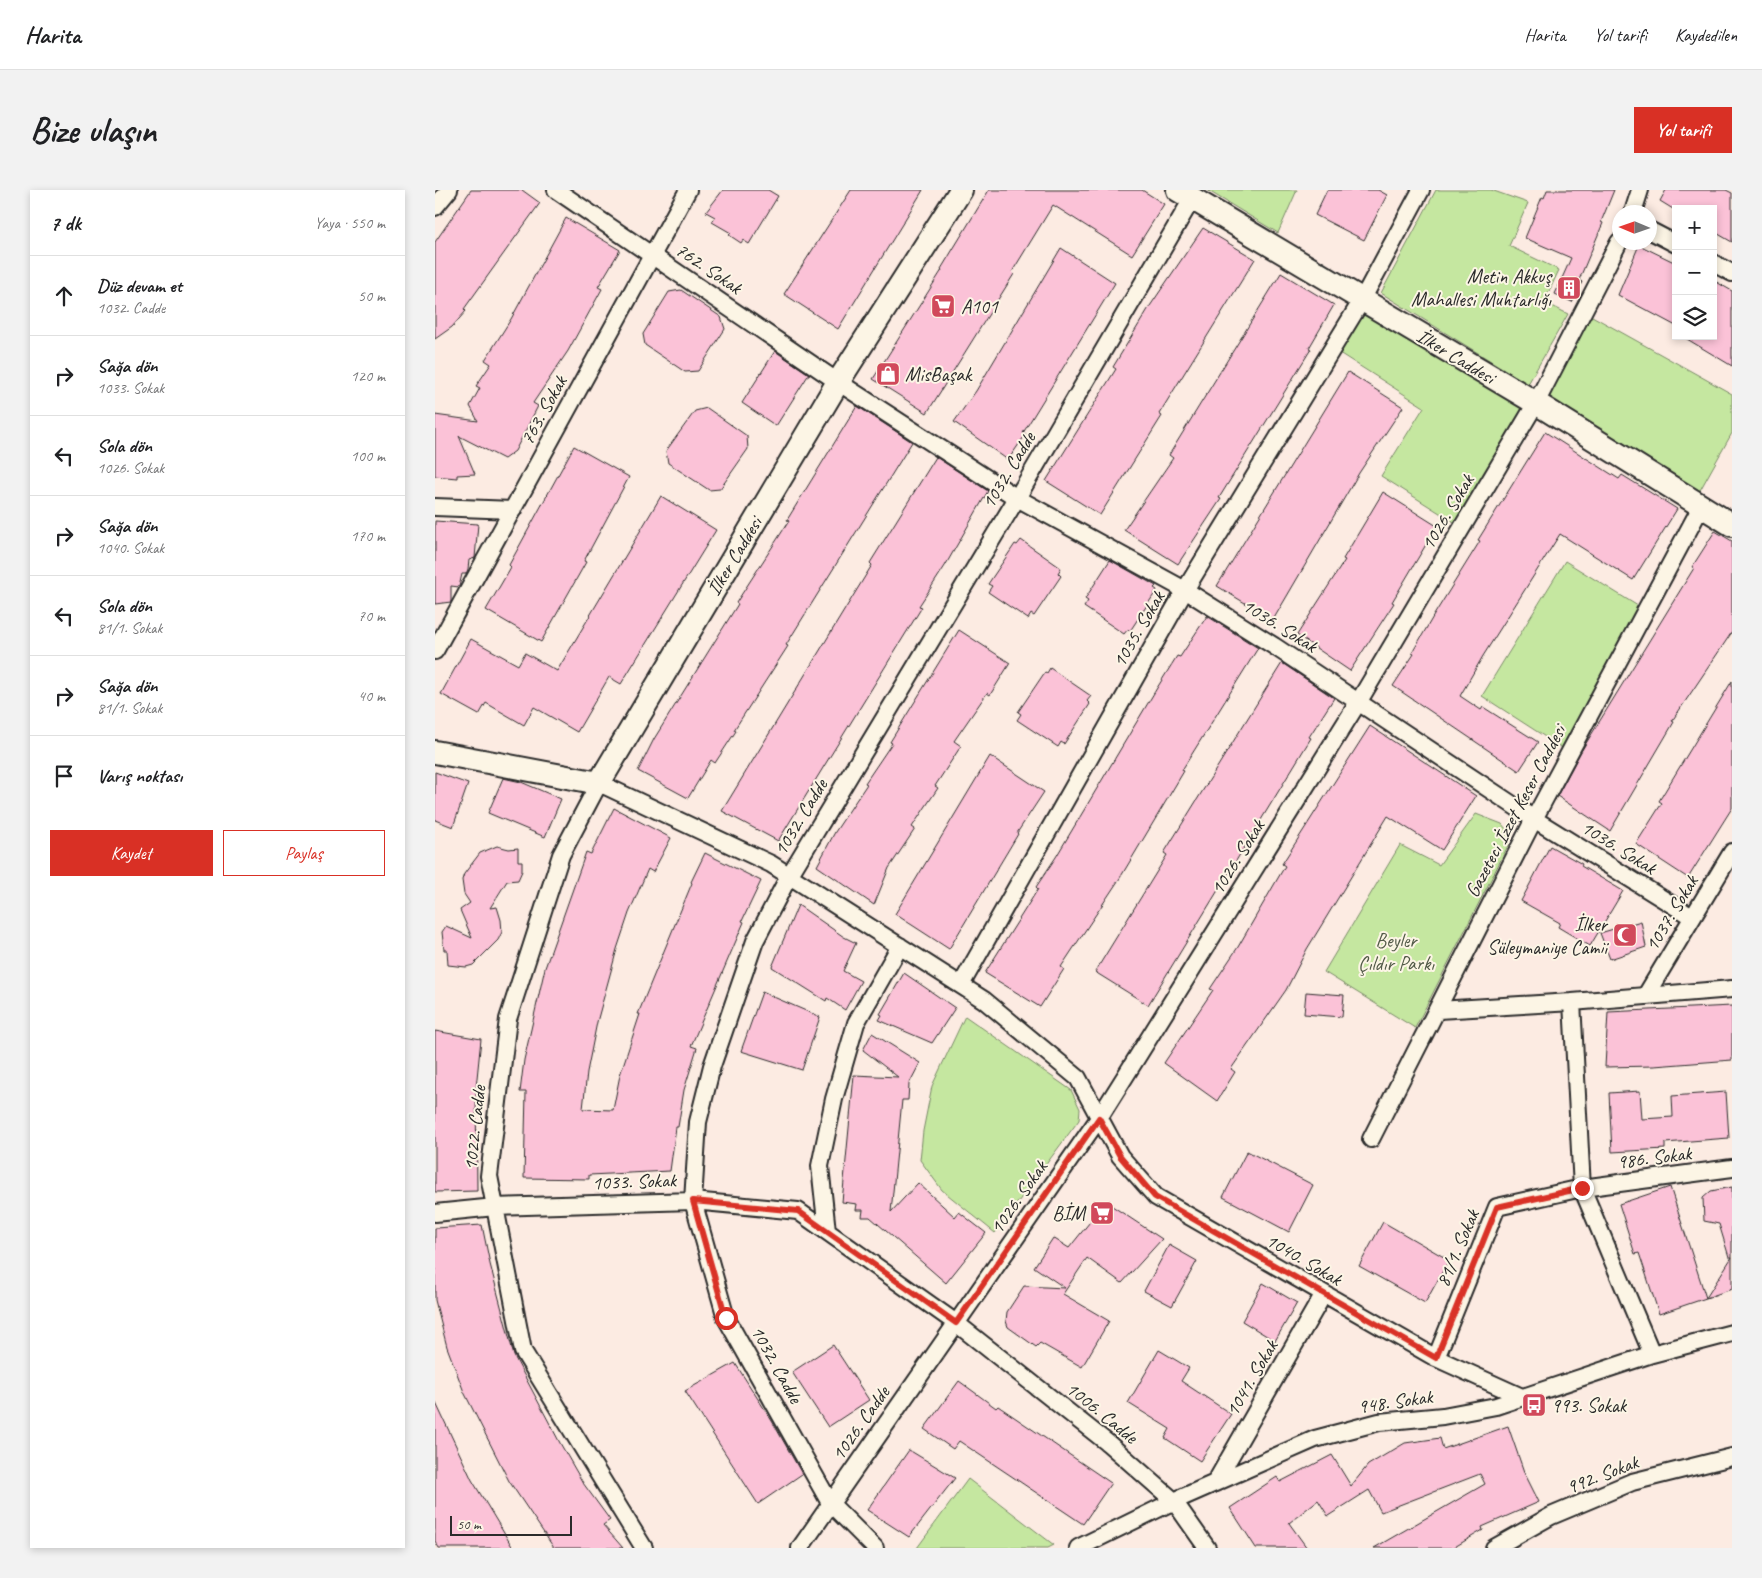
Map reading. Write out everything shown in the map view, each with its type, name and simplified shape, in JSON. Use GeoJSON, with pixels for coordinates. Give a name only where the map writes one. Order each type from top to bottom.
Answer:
{"type":"FeatureCollection","features":[{"type":"Feature","properties":{"kind":"street"},"geometry":{"type":"LineString","coordinates":[[435,208],[449,190]]}},
{"type":"Feature","properties":{"kind":"street","name":"762. Sokak"},"geometry":{"type":"LineString","coordinates":[[557,190],[838,382]]}},
{"type":"Feature","properties":{"kind":"street","name":"763. Sokak"},"geometry":{"type":"LineString","coordinates":[[435,651],[688,190]]}},
{"type":"Feature","properties":{"kind":"street","name":"İlker Caddesi"},"geometry":{"type":"LineString","coordinates":[[599,783],[838,382],[961,190]]}},
{"type":"Feature","properties":{"kind":"street","name":"1035. Sokak"},"geometry":{"type":"LineString","coordinates":[[961,985],[1185,590],[1362,300],[1421,190]]}},
{"type":"Feature","properties":{"kind":"street"},"geometry":{"type":"LineString","coordinates":[[1636,205],[1641,190]]}},
{"type":"Feature","properties":{"kind":"street","name":"İlker Caddesi"},"geometry":{"type":"LineString","coordinates":[[1185,194],[1536,403],[1732,524]]}},
{"type":"Feature","properties":{"kind":"street","name":"1032. Cadde"},"geometry":{"type":"LineString","coordinates":[[875,1548],[831,1504],[726,1318],[693,1201],[699,1122],[712,1066],[755,941],[789,876],[1017,498],[1185,194]]}},
{"type":"Feature","properties":{"kind":"street"},"geometry":{"type":"LineString","coordinates":[[1657,234],[1672,242]]}},
{"type":"Feature","properties":{"kind":"street","name":"1026. Sokak"},"geometry":{"type":"LineString","coordinates":[[956,1323],[1099,1118],[1359,701],[1536,403],[1615,250]]}},
{"type":"Feature","properties":{"kind":"street"},"geometry":{"type":"LineString","coordinates":[[1717,265],[1732,273]]}},
{"type":"Feature","properties":{"kind":"street","name":"1036. Sokak"},"geometry":{"type":"LineString","coordinates":[[838,382],[1017,498],[1185,590],[1359,701],[1534,819],[1692,917]]}},
{"type":"Feature","properties":{"kind":"street","name":"Gazeteci İzzet Keser Caddesi"},"geometry":{"type":"LineString","coordinates":[[1371,1139],[1534,819],[1702,506]]}},
{"type":"Feature","properties":{"kind":"street"},"geometry":{"type":"LineString","coordinates":[[435,507],[513,510]]}},
{"type":"Feature","properties":{"kind":"street"},"geometry":{"type":"LineString","coordinates":[[435,752],[599,783]]}},
{"type":"Feature","properties":{"kind":"street","name":"1040. Sokak"},"geometry":{"type":"LineString","coordinates":[[599,783],[771,864],[985,1000],[1078,1078],[1120,1156],[1155,1197],[1323,1295],[1436,1358],[1521,1397]]}},
{"type":"Feature","properties":{"kind":"street","name":"1022. Cadde"},"geometry":{"type":"LineString","coordinates":[[599,783],[561,855],[508,1019],[489,1176],[523,1351],[644,1548]]}},
{"type":"Feature","properties":{"kind":"street","name":"1037. Sokak"},"geometry":{"type":"LineString","coordinates":[[1646,996],[1732,852]]}},
{"type":"Feature","properties":{"kind":"street"},"geometry":{"type":"LineString","coordinates":[[827,1232],[820,1166],[834,1099],[856,1023],[900,946]]}},
{"type":"Feature","properties":{"kind":"street"},"geometry":{"type":"LineString","coordinates":[[1437,1010],[1572,1002],[1732,989]]}},
{"type":"Feature","properties":{"kind":"street"},"geometry":{"type":"LineString","coordinates":[[1572,1002],[1582,1188],[1652,1354]]}},
{"type":"Feature","properties":{"kind":"street","name":"986. Sokak"},"geometry":{"type":"LineString","coordinates":[[1582,1188],[1732,1168]]}},
{"type":"Feature","properties":{"kind":"street","name":"81/1. Sokak"},"geometry":{"type":"LineString","coordinates":[[1436,1358],[1497,1207],[1582,1188]]}},
{"type":"Feature","properties":{"kind":"street","name":"1033. Sokak"},"geometry":{"type":"LineString","coordinates":[[435,1213],[495,1207],[693,1201],[798,1211],[956,1323]]}},
{"type":"Feature","properties":{"kind":"street","name":"1041. Sokak"},"geometry":{"type":"LineString","coordinates":[[1215,1483],[1323,1295]]}},
{"type":"Feature","properties":{"kind":"street","name":"1006. Cadde"},"geometry":{"type":"LineString","coordinates":[[956,1323],[1109,1444],[1174,1501],[1207,1548]]}},
{"type":"Feature","properties":{"kind":"street","name":"1026. Cadde"},"geometry":{"type":"LineString","coordinates":[[799,1548],[956,1323]]}},
{"type":"Feature","properties":{"kind":"street","name":"948. Sokak"},"geometry":{"type":"LineString","coordinates":[[1077,1548],[1174,1501],[1315,1439],[1379,1422],[1443,1416],[1496,1406],[1652,1354],[1732,1333]]}},
{"type":"Feature","properties":{"kind":"street","name":"992. Sokak"},"geometry":{"type":"LineString","coordinates":[[1494,1548],[1551,1516],[1632,1482],[1732,1457]]}},
{"type":"Feature","properties":{"kind":"green space"},"geometry":{"type":"Polygon","coordinates":[[[1207,190],[1297,190],[1278,233],[1207,190]]]}},
{"type":"Feature","properties":{"kind":"green space"},"geometry":{"type":"Polygon","coordinates":[[[1436,190],[1491,190],[1528,203],[1509,246],[1559,270],[1544,302],[1568,314],[1528,384],[1381,293],[1436,190]]]}},
{"type":"Feature","properties":{"kind":"green space"},"geometry":{"type":"Polygon","coordinates":[[[1362,300],[1536,403],[1462,527],[1381,476],[1424,407],[1333,349],[1362,300]]]}},
{"type":"Feature","properties":{"kind":"green space"},"geometry":{"type":"Polygon","coordinates":[[[1583,311],[1732,394],[1732,433],[1694,501],[1536,403],[1583,311]]]}},
{"type":"Feature","properties":{"kind":"green space"},"geometry":{"type":"Polygon","coordinates":[[[1565,561],[1646,611],[1570,753],[1482,696],[1565,561]]]}},
{"type":"Feature","properties":{"kind":"green space","name":"Beyler Çıldır Parkı"},"geometry":{"type":"Polygon","coordinates":[[[1476,814],[1502,824],[1510,834],[1509,844],[1415,1028],[1324,972],[1400,845],[1439,865],[1476,814]]]}},
{"type":"Feature","properties":{"kind":"green space"},"geometry":{"type":"Polygon","coordinates":[[[965,1016],[1071,1090],[1080,1109],[1079,1120],[995,1233],[942,1190],[920,1160],[923,1131],[932,1086],[965,1016]]]}},
{"type":"Feature","properties":{"kind":"green space"},"geometry":{"type":"Polygon","coordinates":[[[968,1479],[1054,1545],[1048,1548],[917,1548],[968,1479]]]}},
{"type":"Feature","properties":{"kind":"building"},"geometry":{"type":"Polygon","coordinates":[[[471,190],[522,190],[540,203],[464,309],[466,311],[452,327],[435,339],[435,242],[471,190]]]}},
{"type":"Feature","properties":{"kind":"building"},"geometry":{"type":"Polygon","coordinates":[[[723,190],[768,190],[778,196],[749,244],[743,240],[741,243],[729,235],[731,233],[712,222],[715,217],[706,212],[723,190]]]}},
{"type":"Feature","properties":{"kind":"building"},"geometry":{"type":"Polygon","coordinates":[[[851,190],[923,190],[838,329],[784,294],[851,190]]]}},
{"type":"Feature","properties":{"kind":"building"},"geometry":{"type":"Polygon","coordinates":[[[989,190],[1142,190],[1164,204],[1132,255],[1053,205],[1012,272],[1014,274],[927,413],[873,379],[942,270],[989,190]]]}},
{"type":"Feature","properties":{"kind":"building"},"geometry":{"type":"Polygon","coordinates":[[[1327,190],[1378,190],[1387,195],[1364,240],[1315,215],[1327,190]]]}},
{"type":"Feature","properties":{"kind":"building"},"geometry":{"type":"Polygon","coordinates":[[[1547,190],[1614,190],[1601,222],[1603,223],[1579,280],[1582,282],[1572,302],[1555,294],[1571,258],[1525,238],[1542,197],[1544,198],[1547,190]]]}},
{"type":"Feature","properties":{"kind":"building"},"geometry":{"type":"Polygon","coordinates":[[[1666,190],[1726,190],[1732,193],[1732,242],[1717,233],[1717,205],[1672,205],[1672,208],[1660,201],[1666,190]]]}},
{"type":"Feature","properties":{"kind":"building"},"geometry":{"type":"Polygon","coordinates":[[[566,218],[620,250],[598,287],[602,289],[568,351],[533,403],[538,406],[515,451],[504,459],[459,436],[475,474],[457,475],[457,478],[435,476],[435,415],[478,421],[470,406],[480,388],[476,386],[491,364],[485,360],[511,319],[566,218]]]}},
{"type":"Feature","properties":{"kind":"building"},"geometry":{"type":"Polygon","coordinates":[[[1203,228],[1255,259],[1159,414],[1162,416],[1100,515],[1046,481],[1116,369],[1113,367],[1150,306],[1203,228]]]}},
{"type":"Feature","properties":{"kind":"building"},"geometry":{"type":"Polygon","coordinates":[[[1061,248],[1115,283],[1023,433],[1026,434],[1008,460],[954,422],[976,391],[1061,248]]]}},
{"type":"Feature","properties":{"kind":"building"},"geometry":{"type":"Polygon","coordinates":[[[1637,250],[1649,250],[1672,261],[1672,324],[1618,295],[1637,250]]]}},
{"type":"Feature","properties":{"kind":"building"},"geometry":{"type":"Polygon","coordinates":[[[1281,273],[1334,305],[1309,348],[1311,349],[1219,498],[1221,499],[1178,564],[1124,530],[1173,458],[1169,455],[1281,273]]]}},
{"type":"Feature","properties":{"kind":"building"},"geometry":{"type":"Polygon","coordinates":[[[1717,282],[1732,291],[1732,366],[1689,340],[1717,340],[1717,282]]]}},
{"type":"Feature","properties":{"kind":"building"},"geometry":{"type":"Polygon","coordinates":[[[681,290],[721,317],[725,329],[698,371],[685,372],[645,345],[643,334],[669,292],[681,290]]]}},
{"type":"Feature","properties":{"kind":"building"},"geometry":{"type":"Polygon","coordinates":[[[775,351],[809,374],[776,426],[742,403],[775,351]]]}},
{"type":"Feature","properties":{"kind":"building"},"geometry":{"type":"Polygon","coordinates":[[[1348,372],[1403,407],[1359,473],[1273,620],[1217,586],[1348,372]]]}},
{"type":"Feature","properties":{"kind":"building"},"geometry":{"type":"Polygon","coordinates":[[[857,406],[912,442],[786,645],[788,646],[734,730],[736,731],[715,763],[711,760],[688,798],[638,771],[654,739],[738,604],[736,603],[789,521],[787,520],[857,406]]]}},
{"type":"Feature","properties":{"kind":"building"},"geometry":{"type":"Polygon","coordinates":[[[707,408],[747,436],[748,449],[720,489],[709,490],[668,463],[666,451],[695,411],[707,408]]]}},
{"type":"Feature","properties":{"kind":"building"},"geometry":{"type":"Polygon","coordinates":[[[1545,432],[1619,479],[1622,475],[1677,509],[1633,580],[1560,534],[1483,656],[1460,696],[1481,710],[1483,707],[1538,742],[1519,771],[1393,686],[1414,654],[1412,653],[1434,615],[1480,541],[1478,540],[1545,432]]]}},
{"type":"Feature","properties":{"kind":"building"},"geometry":{"type":"Polygon","coordinates":[[[574,446],[629,477],[584,561],[586,562],[541,642],[486,610],[511,567],[509,565],[574,446]]]}},
{"type":"Feature","properties":{"kind":"building"},"geometry":{"type":"Polygon","coordinates":[[[936,457],[988,491],[945,566],[919,606],[922,607],[778,841],[722,811],[872,565],[870,563],[936,457]]]}},
{"type":"Feature","properties":{"kind":"building"},"geometry":{"type":"Polygon","coordinates":[[[1383,492],[1437,526],[1392,602],[1394,603],[1350,671],[1297,635],[1345,560],[1343,559],[1383,492]]]}},
{"type":"Feature","properties":{"kind":"building"},"geometry":{"type":"Polygon","coordinates":[[[661,496],[716,530],[621,684],[609,677],[577,732],[534,707],[524,725],[486,703],[479,715],[441,694],[471,639],[518,665],[525,653],[557,671],[661,496]]]}},
{"type":"Feature","properties":{"kind":"building"},"geometry":{"type":"Polygon","coordinates":[[[435,521],[478,524],[475,558],[469,560],[468,569],[466,574],[462,574],[459,587],[451,586],[451,602],[435,604],[435,521]]]}},
{"type":"Feature","properties":{"kind":"building"},"geometry":{"type":"Polygon","coordinates":[[[1715,531],[1732,541],[1732,632],[1672,721],[1674,722],[1610,831],[1557,796],[1580,753],[1715,531]]]}},
{"type":"Feature","properties":{"kind":"building"},"geometry":{"type":"Polygon","coordinates":[[[1021,540],[1061,568],[1058,573],[1061,576],[1034,616],[1031,614],[1028,619],[988,592],[992,586],[988,584],[1015,544],[1017,545],[1021,540]]]}},
{"type":"Feature","properties":{"kind":"building"},"geometry":{"type":"Polygon","coordinates":[[[1110,560],[1156,586],[1154,588],[1157,590],[1130,631],[1128,629],[1124,634],[1084,607],[1088,601],[1085,599],[1110,560]]]}},
{"type":"Feature","properties":{"kind":"building"},"geometry":{"type":"Polygon","coordinates":[[[1207,616],[1258,648],[1182,770],[1184,771],[1120,878],[1061,967],[1064,969],[1040,1007],[985,973],[1038,889],[1036,887],[1056,857],[1157,688],[1177,656],[1180,657],[1207,616]]]}},
{"type":"Feature","properties":{"kind":"building"},"geometry":{"type":"Polygon","coordinates":[[[959,630],[1010,663],[990,695],[987,693],[954,741],[961,746],[935,786],[938,788],[912,827],[915,829],[889,868],[874,905],[817,866],[835,832],[867,784],[865,783],[892,743],[890,742],[959,630]]]}},
{"type":"Feature","properties":{"kind":"building"},"geometry":{"type":"Polygon","coordinates":[[[1282,663],[1334,698],[1148,1005],[1095,972],[1167,855],[1164,853],[1282,663]]]}},
{"type":"Feature","properties":{"kind":"building"},"geometry":{"type":"Polygon","coordinates":[[[1050,668],[1091,696],[1087,701],[1090,704],[1064,744],[1061,742],[1058,747],[1017,720],[1021,714],[1018,712],[1045,672],[1047,673],[1050,668]]]}},
{"type":"Feature","properties":{"kind":"building"},"geometry":{"type":"Polygon","coordinates":[[[1732,681],[1732,808],[1688,878],[1636,844],[1662,803],[1659,801],[1732,681]]]}},
{"type":"Feature","properties":{"kind":"building"},"geometry":{"type":"Polygon","coordinates":[[[1370,726],[1476,796],[1442,850],[1388,816],[1307,949],[1286,990],[1231,1069],[1235,1072],[1217,1101],[1164,1063],[1213,990],[1210,989],[1238,947],[1285,866],[1282,864],[1370,726]]]}},
{"type":"Feature","properties":{"kind":"building"},"geometry":{"type":"Polygon","coordinates":[[[990,756],[1044,792],[1017,833],[949,949],[895,914],[990,756]]]}},
{"type":"Feature","properties":{"kind":"building"},"geometry":{"type":"Polygon","coordinates":[[[435,772],[468,784],[453,827],[435,820],[435,772]]]}},
{"type":"Feature","properties":{"kind":"building"},"geometry":{"type":"Polygon","coordinates":[[[503,778],[521,782],[561,799],[545,837],[488,813],[503,778]]]}},
{"type":"Feature","properties":{"kind":"building"},"geometry":{"type":"Polygon","coordinates":[[[614,808],[671,838],[653,872],[648,869],[629,913],[617,949],[597,1022],[587,1072],[583,1109],[613,1110],[620,1075],[640,1014],[638,1014],[691,882],[705,853],[761,881],[742,921],[744,922],[691,1046],[697,1048],[684,1090],[678,1127],[676,1127],[670,1171],[589,1175],[589,1179],[524,1178],[526,1092],[520,1092],[524,1060],[545,968],[586,852],[591,854],[614,808]]]}},
{"type":"Feature","properties":{"kind":"building"},"geometry":{"type":"Polygon","coordinates":[[[497,846],[509,849],[518,848],[518,861],[522,861],[522,871],[518,880],[507,881],[490,908],[497,907],[502,932],[498,940],[473,965],[466,967],[448,965],[447,950],[444,950],[442,932],[446,926],[472,938],[460,910],[470,903],[464,894],[462,880],[464,874],[480,853],[497,846]]]}},
{"type":"Feature","properties":{"kind":"building"},"geometry":{"type":"Polygon","coordinates":[[[1550,846],[1623,891],[1590,946],[1558,927],[1560,923],[1521,901],[1550,846]]]}},
{"type":"Feature","properties":{"kind":"building"},"geometry":{"type":"Polygon","coordinates":[[[798,905],[844,937],[856,943],[843,971],[861,981],[845,1010],[827,998],[826,1001],[772,967],[798,905]]]}},
{"type":"Feature","properties":{"kind":"building","name":"İlker Süleymaniye Camii"},"geometry":{"type":"Polygon","coordinates":[[[1641,921],[1646,947],[1610,959],[1600,933],[1641,921]]]}},
{"type":"Feature","properties":{"kind":"building"},"geometry":{"type":"Polygon","coordinates":[[[904,973],[955,1008],[932,1043],[879,1020],[882,1015],[880,1014],[904,973]]]}},
{"type":"Feature","properties":{"kind":"building"},"geometry":{"type":"Polygon","coordinates":[[[762,992],[820,1017],[802,1070],[741,1051],[762,992]]]}},
{"type":"Feature","properties":{"kind":"building"},"geometry":{"type":"Polygon","coordinates":[[[1306,992],[1344,995],[1342,1017],[1304,1014],[1306,992]]]}},
{"type":"Feature","properties":{"kind":"building"},"geometry":{"type":"Polygon","coordinates":[[[1732,1006],[1732,1060],[1654,1066],[1605,1067],[1608,1012],[1732,1006]]]}},
{"type":"Feature","properties":{"kind":"building"},"geometry":{"type":"Polygon","coordinates":[[[435,1031],[481,1039],[476,1088],[477,1191],[435,1192],[435,1031]]]}},
{"type":"Feature","properties":{"kind":"building"},"geometry":{"type":"Polygon","coordinates":[[[872,1033],[920,1063],[909,1084],[908,1100],[902,1100],[891,1212],[918,1183],[955,1217],[959,1212],[986,1233],[946,1283],[870,1217],[862,1217],[863,1210],[856,1210],[857,1204],[842,1202],[854,1075],[898,1077],[863,1050],[872,1033]]]}},
{"type":"Feature","properties":{"kind":"building"},"geometry":{"type":"Polygon","coordinates":[[[1640,1091],[1642,1119],[1673,1117],[1672,1096],[1726,1092],[1729,1138],[1665,1143],[1665,1149],[1612,1152],[1609,1093],[1640,1091]]]}},
{"type":"Feature","properties":{"kind":"building"},"geometry":{"type":"Polygon","coordinates":[[[1247,1151],[1313,1185],[1289,1232],[1223,1197],[1247,1151]]]}},
{"type":"Feature","properties":{"kind":"building"},"geometry":{"type":"Polygon","coordinates":[[[1670,1187],[1706,1298],[1659,1314],[1639,1253],[1635,1254],[1619,1204],[1670,1187]]]}},
{"type":"Feature","properties":{"kind":"building"},"geometry":{"type":"Polygon","coordinates":[[[1732,1187],[1732,1257],[1729,1257],[1719,1224],[1704,1221],[1703,1198],[1711,1191],[1732,1187]]]}},
{"type":"Feature","properties":{"kind":"building"},"geometry":{"type":"Polygon","coordinates":[[[1106,1202],[1162,1239],[1122,1283],[1087,1258],[1063,1294],[1109,1321],[1082,1367],[1040,1343],[1036,1347],[1008,1327],[1006,1321],[1007,1312],[1024,1286],[1065,1288],[1034,1267],[1053,1238],[1069,1248],[1106,1202]]]}},
{"type":"Feature","properties":{"kind":"building"},"geometry":{"type":"Polygon","coordinates":[[[1383,1222],[1449,1260],[1425,1303],[1359,1266],[1383,1222]]]}},
{"type":"Feature","properties":{"kind":"building"},"geometry":{"type":"Polygon","coordinates":[[[482,1225],[514,1356],[583,1483],[610,1520],[603,1525],[623,1548],[554,1548],[509,1481],[464,1392],[447,1347],[435,1300],[435,1228],[482,1225]]]}},
{"type":"Feature","properties":{"kind":"building"},"geometry":{"type":"Polygon","coordinates":[[[1169,1245],[1197,1261],[1172,1306],[1144,1291],[1169,1245]]]}},
{"type":"Feature","properties":{"kind":"building"},"geometry":{"type":"Polygon","coordinates":[[[1732,1257],[1732,1289],[1706,1298],[1732,1257]]]}},
{"type":"Feature","properties":{"kind":"building"},"geometry":{"type":"Polygon","coordinates":[[[1263,1283],[1297,1303],[1275,1341],[1242,1321],[1263,1283]]]}},
{"type":"Feature","properties":{"kind":"building"},"geometry":{"type":"Polygon","coordinates":[[[833,1345],[869,1400],[828,1427],[792,1372],[833,1345]]]}},
{"type":"Feature","properties":{"kind":"building"},"geometry":{"type":"Polygon","coordinates":[[[1159,1350],[1189,1368],[1181,1381],[1231,1414],[1200,1461],[1165,1438],[1170,1429],[1128,1403],[1159,1350]]]}},
{"type":"Feature","properties":{"kind":"building"},"geometry":{"type":"Polygon","coordinates":[[[735,1363],[772,1421],[802,1474],[758,1504],[685,1391],[735,1363]]]}},
{"type":"Feature","properties":{"kind":"building"},"geometry":{"type":"Polygon","coordinates":[[[959,1381],[996,1408],[998,1406],[1111,1483],[1083,1524],[959,1441],[953,1449],[924,1429],[959,1381]]]}},
{"type":"Feature","properties":{"kind":"building"},"geometry":{"type":"Polygon","coordinates":[[[435,1401],[472,1480],[513,1548],[439,1548],[435,1541],[435,1401]]]}},
{"type":"Feature","properties":{"kind":"building"},"geometry":{"type":"Polygon","coordinates":[[[1508,1426],[1524,1472],[1539,1502],[1482,1527],[1483,1530],[1453,1548],[1374,1548],[1485,1484],[1480,1474],[1381,1512],[1369,1490],[1328,1516],[1318,1500],[1289,1523],[1307,1548],[1256,1548],[1230,1508],[1277,1477],[1280,1482],[1332,1455],[1351,1486],[1368,1465],[1405,1443],[1440,1438],[1443,1449],[1508,1426]]]}},
{"type":"Feature","properties":{"kind":"building"},"geometry":{"type":"Polygon","coordinates":[[[909,1450],[955,1478],[909,1537],[867,1510],[909,1450]]]}},
{"type":"Feature","properties":{"kind":"place","name":"Metin Akkuş Mahallesi Muhtarlığı"},"geometry":{"type":"Point","coordinates":[1569,288]}},
{"type":"Feature","properties":{"kind":"place","name":"A101"},"geometry":{"type":"Point","coordinates":[943,306]}},
{"type":"Feature","properties":{"kind":"place","name":"MisBaşak"},"geometry":{"type":"Point","coordinates":[888,374]}},
{"type":"Feature","properties":{"kind":"place","name":"İlker Süleymaniye Camii"},"geometry":{"type":"Point","coordinates":[1625,935]}},
{"type":"Feature","properties":{"kind":"place","name":"BİM"},"geometry":{"type":"Point","coordinates":[1102,1213]}},
{"type":"Feature","properties":{"kind":"place","name":"993. Sokak"},"geometry":{"type":"Point","coordinates":[1534,1405]}},
{"type":"Feature","properties":{"kind":"route"},"geometry":{"type":"LineString","coordinates":[[726,1318],[693,1201],[798,1211],[956,1323],[1099,1118],[1120,1156],[1155,1197],[1323,1295],[1436,1358],[1457,1302],[1497,1207],[1582,1188]]}}]}
